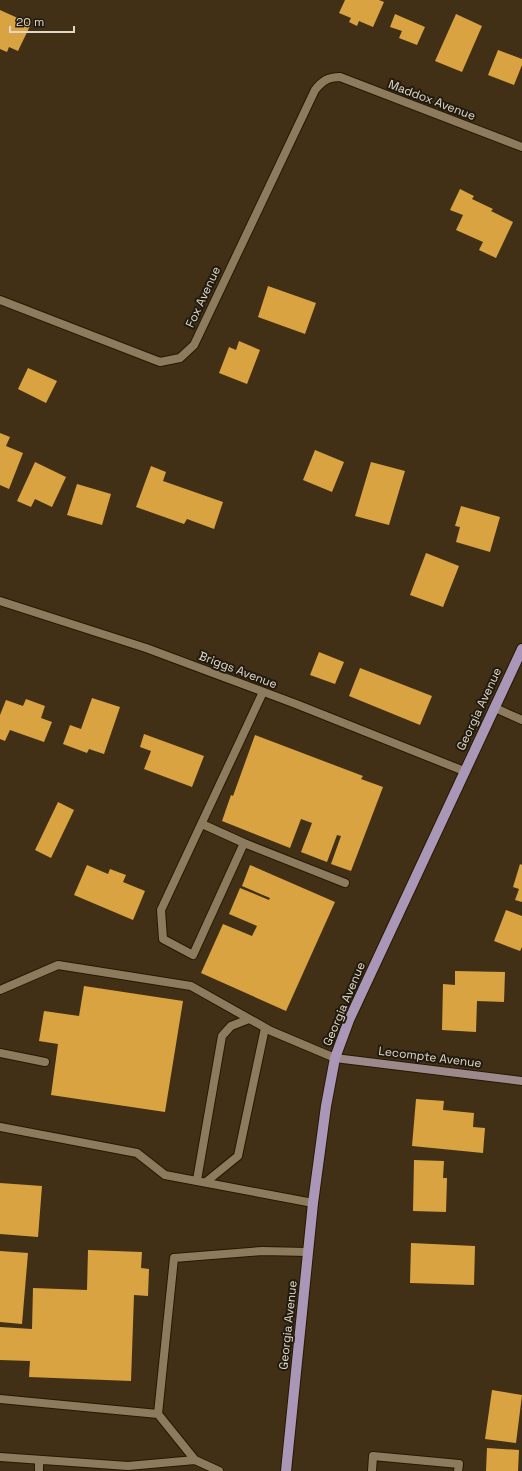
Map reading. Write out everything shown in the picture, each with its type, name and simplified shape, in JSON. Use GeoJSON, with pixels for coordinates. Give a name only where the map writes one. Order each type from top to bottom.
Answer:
{"type":"FeatureCollection","features":[{"type":"Feature","properties":{"kind":"main road","name":"Georgia Avenue"},"geometry":{"type":"LineString","coordinates":[[286,1471],[313,1203],[326,1106],[335,1058],[349,1020],[522,649]]}},
{"type":"Feature","properties":{"kind":"street","name":"Maddox Avenue"},"geometry":{"type":"LineString","coordinates":[[333,77],[340,77],[522,147]]}},
{"type":"Feature","properties":{"kind":"street","name":"Fox Avenue"},"geometry":{"type":"LineString","coordinates":[[0,300],[160,362],[180,358],[194,345],[315,90],[320,83],[333,77]]}},
{"type":"Feature","properties":{"kind":"street","name":"Briggs Avenue"},"geometry":{"type":"LineString","coordinates":[[0,601],[146,648],[264,692],[464,771]]}},
{"type":"Feature","properties":{"kind":"street"},"geometry":{"type":"LineString","coordinates":[[244,843],[193,955],[163,939],[161,910],[264,692]]}},
{"type":"Feature","properties":{"kind":"street"},"geometry":{"type":"LineString","coordinates":[[495,708],[522,720]]}},
{"type":"Feature","properties":{"kind":"street"},"geometry":{"type":"LineString","coordinates":[[202,824],[244,843],[344,883]]}},
{"type":"Feature","properties":{"kind":"street"},"geometry":{"type":"LineString","coordinates":[[0,990],[58,965],[191,986],[265,1028],[335,1058]]}},
{"type":"Feature","properties":{"kind":"street"},"geometry":{"type":"LineString","coordinates":[[198,1180],[222,1036],[231,1026],[249,1019]]}},
{"type":"Feature","properties":{"kind":"street"},"geometry":{"type":"LineString","coordinates":[[206,1182],[238,1156],[265,1028]]}},
{"type":"Feature","properties":{"kind":"street"},"geometry":{"type":"LineString","coordinates":[[0,1053],[45,1062]]}},
{"type":"Feature","properties":{"kind":"street","name":"Lecompte Avenue"},"geometry":{"type":"LineString","coordinates":[[335,1058],[522,1081]]}},
{"type":"Feature","properties":{"kind":"street"},"geometry":{"type":"LineString","coordinates":[[0,1127],[137,1153],[165,1175],[198,1180],[313,1203]]}},
{"type":"Feature","properties":{"kind":"street"},"geometry":{"type":"LineString","coordinates":[[219,1471],[195,1460],[158,1414],[174,1258],[262,1251],[308,1252]]}},
{"type":"Feature","properties":{"kind":"street"},"geometry":{"type":"LineString","coordinates":[[0,1399],[158,1414]]}},
{"type":"Feature","properties":{"kind":"street"},"geometry":{"type":"LineString","coordinates":[[372,1471],[373,1456],[459,1464],[458,1471]]}},
{"type":"Feature","properties":{"kind":"street"},"geometry":{"type":"LineString","coordinates":[[0,1457],[128,1466],[195,1460]]}},
{"type":"Feature","properties":{"kind":"street"},"geometry":{"type":"LineString","coordinates":[[39,1460],[39,1471]]}},
{"type":"Feature","properties":{"kind":"building"},"geometry":{"type":"Polygon","coordinates":[[[345,0],[379,0],[384,2],[373,27],[359,21],[357,26],[349,22],[351,18],[339,13],[345,0]]]}},
{"type":"Feature","properties":{"kind":"building"},"geometry":{"type":"Polygon","coordinates":[[[0,10],[31,24],[18,51],[9,47],[7,52],[0,49],[0,10]]]}},
{"type":"Feature","properties":{"kind":"building"},"geometry":{"type":"Polygon","coordinates":[[[395,14],[425,27],[417,45],[399,38],[402,31],[390,27],[395,14]]]}},
{"type":"Feature","properties":{"kind":"building"},"geometry":{"type":"Polygon","coordinates":[[[456,14],[482,26],[462,72],[435,61],[456,14]]]}},
{"type":"Feature","properties":{"kind":"building"},"geometry":{"type":"Polygon","coordinates":[[[498,50],[522,59],[522,65],[514,85],[488,75],[498,50]]]}},
{"type":"Feature","properties":{"kind":"building"},"geometry":{"type":"Polygon","coordinates":[[[460,189],[474,196],[472,199],[493,209],[491,211],[513,222],[496,258],[479,250],[483,242],[456,230],[463,215],[450,210],[460,189]]]}},
{"type":"Feature","properties":{"kind":"building"},"geometry":{"type":"Polygon","coordinates":[[[268,286],[316,303],[305,334],[258,317],[268,286]]]}},
{"type":"Feature","properties":{"kind":"building"},"geometry":{"type":"Polygon","coordinates":[[[239,341],[260,350],[247,384],[219,373],[229,347],[236,350],[239,341]]]}},
{"type":"Feature","properties":{"kind":"building"},"geometry":{"type":"Polygon","coordinates":[[[28,368],[57,381],[46,403],[18,389],[28,368]]]}},
{"type":"Feature","properties":{"kind":"building"},"geometry":{"type":"Polygon","coordinates":[[[0,433],[10,437],[6,446],[23,453],[9,489],[0,485],[0,433]]]}},
{"type":"Feature","properties":{"kind":"building"},"geometry":{"type":"Polygon","coordinates":[[[315,450],[344,462],[332,492],[303,480],[315,450]]]}},
{"type":"Feature","properties":{"kind":"building"},"geometry":{"type":"Polygon","coordinates":[[[35,462],[66,477],[52,507],[35,499],[31,507],[17,501],[35,462]]]}},
{"type":"Feature","properties":{"kind":"building"},"geometry":{"type":"Polygon","coordinates":[[[371,462],[405,471],[389,525],[355,516],[371,462]]]}},
{"type":"Feature","properties":{"kind":"building"},"geometry":{"type":"Polygon","coordinates":[[[151,466],[166,472],[163,481],[223,502],[214,529],[187,519],[184,524],[136,507],[151,466]]]}},
{"type":"Feature","properties":{"kind":"building"},"geometry":{"type":"Polygon","coordinates":[[[77,484],[111,494],[102,525],[67,515],[77,484]]]}},
{"type":"Feature","properties":{"kind":"building"},"geometry":{"type":"Polygon","coordinates":[[[461,506],[500,517],[490,552],[456,542],[460,527],[455,526],[461,506]]]}},
{"type":"Feature","properties":{"kind":"building"},"geometry":{"type":"Polygon","coordinates":[[[426,553],[459,566],[443,607],[410,595],[426,553]]]}},
{"type":"Feature","properties":{"kind":"building"},"geometry":{"type":"Polygon","coordinates":[[[319,652],[344,662],[335,684],[310,675],[319,652]]]}},
{"type":"Feature","properties":{"kind":"building"},"geometry":{"type":"Polygon","coordinates":[[[360,668],[432,696],[420,725],[349,696],[360,668]]]}},
{"type":"Feature","properties":{"kind":"building"},"geometry":{"type":"Polygon","coordinates":[[[92,698],[120,707],[104,754],[89,749],[87,753],[63,744],[70,725],[81,729],[92,698]]]}},
{"type":"Feature","properties":{"kind":"building"},"geometry":{"type":"Polygon","coordinates":[[[26,699],[45,706],[41,718],[52,722],[44,742],[10,730],[5,741],[0,739],[0,715],[6,700],[23,706],[26,699]]]}},
{"type":"Feature","properties":{"kind":"building"},"geometry":{"type":"Polygon","coordinates":[[[144,734],[204,756],[192,787],[144,769],[151,751],[140,747],[144,734]]]}},
{"type":"Feature","properties":{"kind":"building"},"geometry":{"type":"Polygon","coordinates":[[[255,735],[363,776],[361,779],[383,787],[351,871],[331,864],[341,836],[337,835],[327,862],[301,852],[312,823],[301,819],[290,848],[222,821],[231,795],[233,796],[255,735]]]}},
{"type":"Feature","properties":{"kind":"building"},"geometry":{"type":"Polygon","coordinates":[[[58,802],[74,810],[51,858],[35,850],[58,802]]]}},
{"type":"Feature","properties":{"kind":"building"},"geometry":{"type":"Polygon","coordinates":[[[520,864],[522,865],[522,902],[515,900],[519,889],[513,887],[520,864]]]}},
{"type":"Feature","properties":{"kind":"building"},"geometry":{"type":"Polygon","coordinates":[[[87,865],[108,874],[110,869],[126,875],[123,882],[145,891],[133,920],[74,895],[87,865]]]}},
{"type":"Feature","properties":{"kind":"building"},"geometry":{"type":"Polygon","coordinates":[[[250,865],[335,902],[286,1011],[201,973],[223,924],[252,936],[257,926],[229,914],[240,888],[269,900],[270,898],[242,886],[250,865]]]}},
{"type":"Feature","properties":{"kind":"building"},"geometry":{"type":"Polygon","coordinates":[[[506,910],[522,916],[522,947],[520,951],[494,941],[506,910]]]}},
{"type":"Feature","properties":{"kind":"building"},"geometry":{"type":"Polygon","coordinates":[[[455,971],[505,972],[504,1002],[477,1001],[476,1032],[442,1030],[443,984],[455,985],[455,971]]]}},
{"type":"Feature","properties":{"kind":"building"},"geometry":{"type":"Polygon","coordinates":[[[84,986],[183,1001],[165,1112],[51,1095],[58,1044],[39,1041],[44,1011],[79,1016],[84,986]]]}},
{"type":"Feature","properties":{"kind":"building"},"geometry":{"type":"Polygon","coordinates":[[[416,1099],[444,1101],[443,1110],[474,1113],[473,1127],[485,1128],[483,1153],[412,1146],[416,1099]]]}},
{"type":"Feature","properties":{"kind":"building"},"geometry":{"type":"Polygon","coordinates":[[[414,1160],[444,1161],[443,1178],[447,1178],[446,1212],[413,1211],[414,1160]]]}},
{"type":"Feature","properties":{"kind":"building"},"geometry":{"type":"Polygon","coordinates":[[[0,1183],[42,1186],[38,1237],[0,1234],[0,1183]]]}},
{"type":"Feature","properties":{"kind":"building"},"geometry":{"type":"Polygon","coordinates":[[[411,1243],[475,1246],[474,1285],[410,1283],[411,1243]]]}},
{"type":"Feature","properties":{"kind":"building"},"geometry":{"type":"Polygon","coordinates":[[[88,1250],[142,1252],[141,1268],[149,1269],[148,1296],[134,1295],[131,1381],[29,1377],[30,1361],[0,1360],[0,1327],[32,1329],[33,1288],[87,1290],[88,1250]]]}},
{"type":"Feature","properties":{"kind":"building"},"geometry":{"type":"Polygon","coordinates":[[[0,1251],[28,1253],[22,1324],[0,1322],[0,1251]]]}},
{"type":"Feature","properties":{"kind":"building"},"geometry":{"type":"Polygon","coordinates":[[[492,1390],[522,1395],[516,1443],[485,1439],[492,1390]]]}},
{"type":"Feature","properties":{"kind":"building"},"geometry":{"type":"Polygon","coordinates":[[[487,1448],[519,1450],[518,1471],[486,1471],[487,1448]]]}}]}
